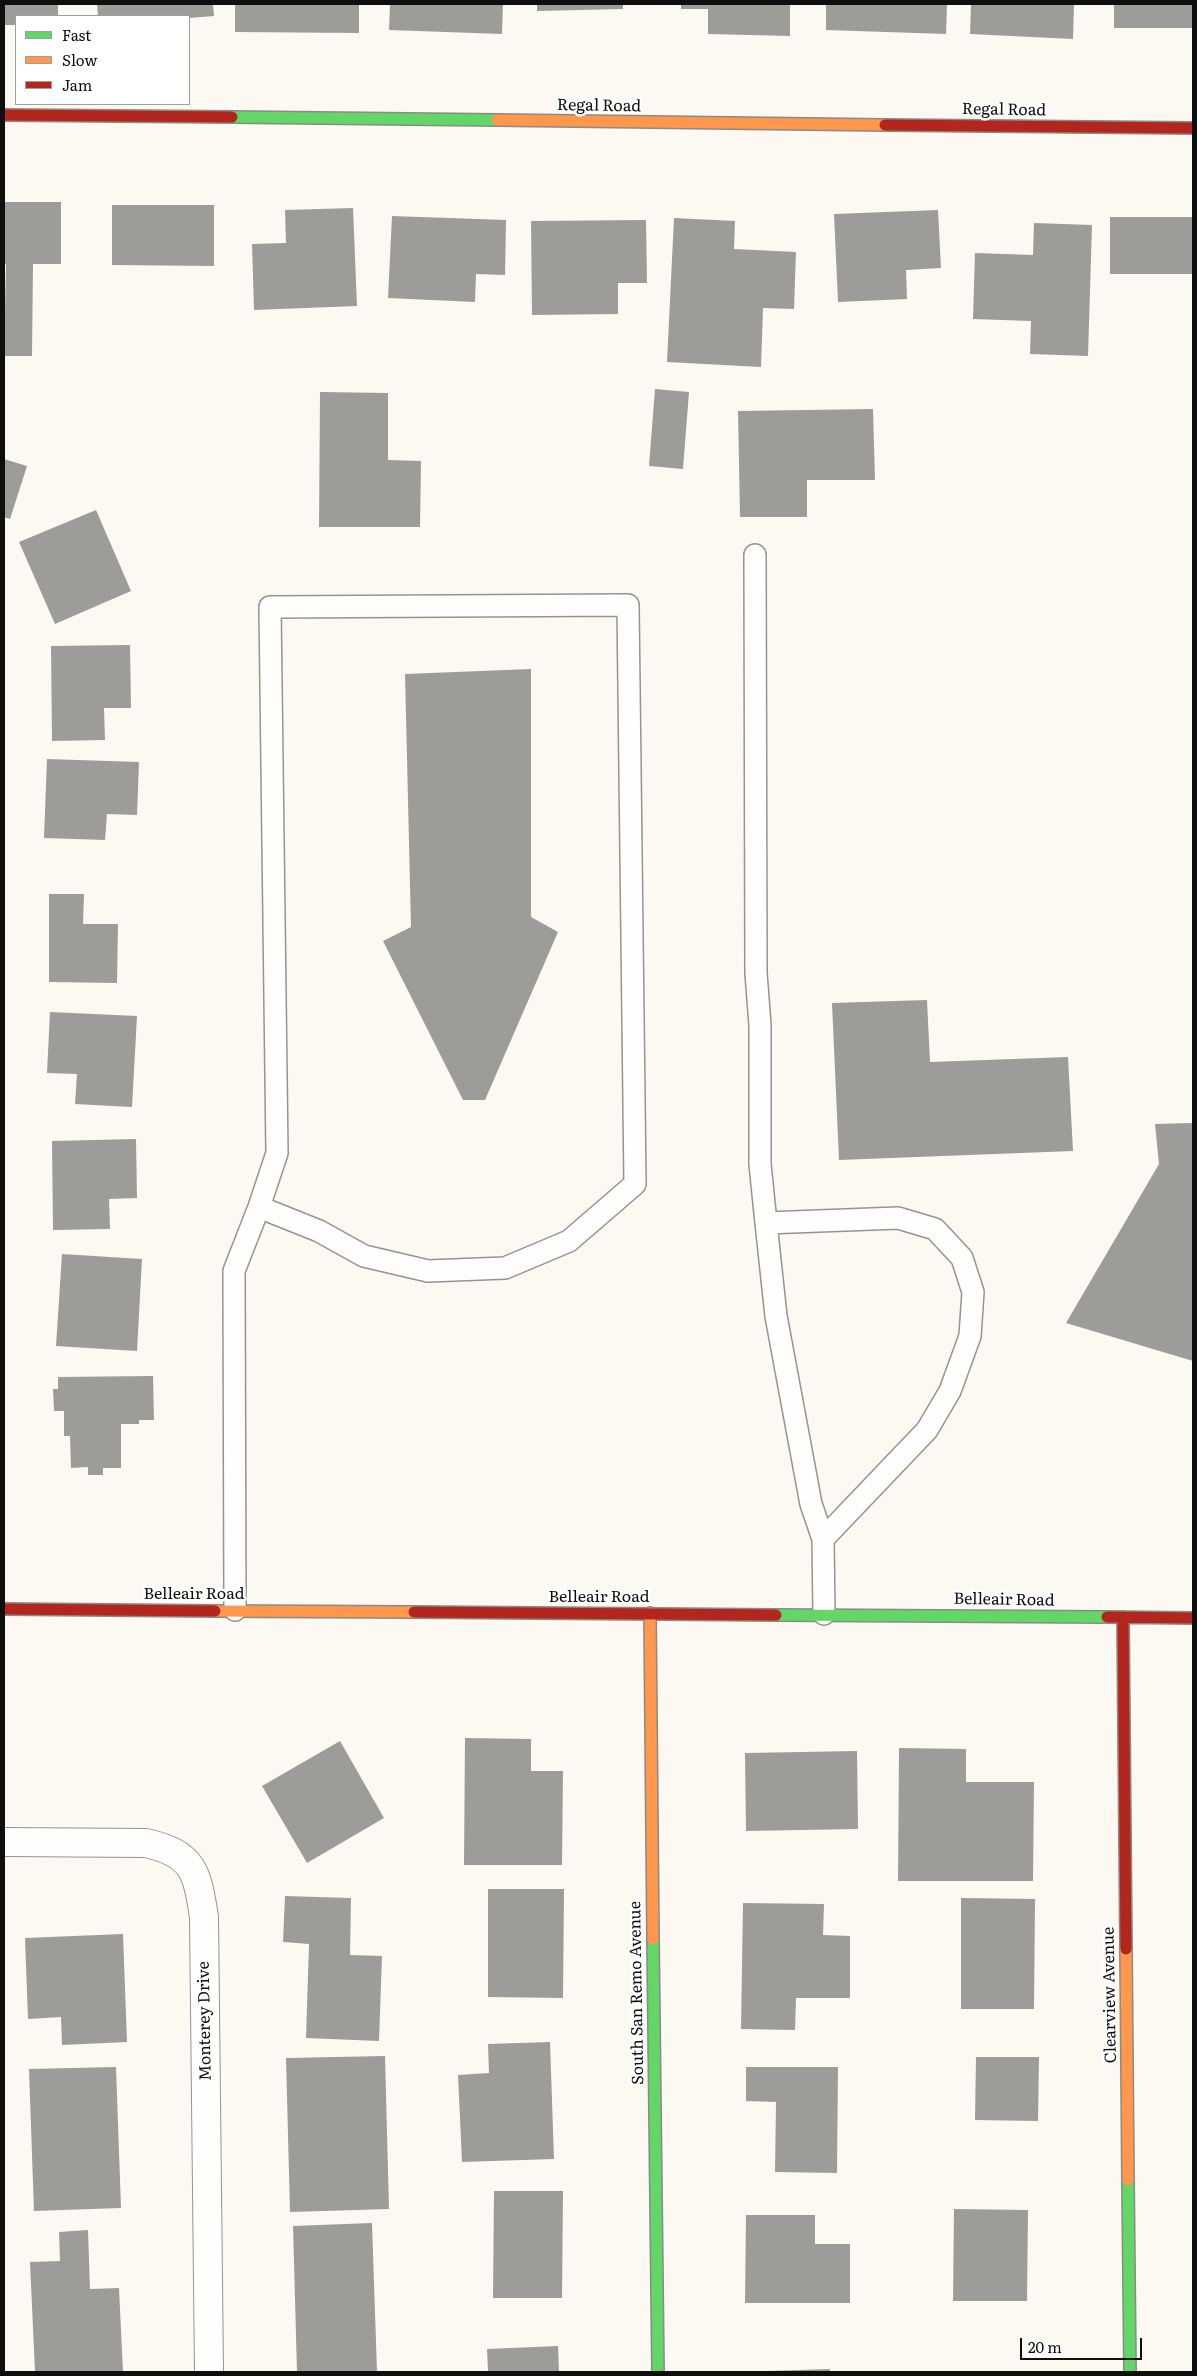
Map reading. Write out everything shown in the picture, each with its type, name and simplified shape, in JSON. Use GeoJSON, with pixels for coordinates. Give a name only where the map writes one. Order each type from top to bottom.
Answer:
{"type":"FeatureCollection","features":[{"type":"Feature","properties":{"kind":"street","name":"Regal Road"},"geometry":{"type":"LineString","coordinates":[[4,115],[1193,128]]}},
{"type":"Feature","properties":{"kind":"street","name":"Belleair Road"},"geometry":{"type":"LineString","coordinates":[[4,1609],[1193,1618]]}},
{"type":"Feature","properties":{"kind":"street","name":"South San Remo Avenue"},"geometry":{"type":"LineString","coordinates":[[650,1613],[658,2372]]}},
{"type":"Feature","properties":{"kind":"street","name":"Clearview Avenue"},"geometry":{"type":"LineString","coordinates":[[1123,1617],[1130,2372]]}},
{"type":"Feature","properties":{"kind":"street","name":"Monterey Drive"},"geometry":{"type":"LineString","coordinates":[[4,1842],[146,1843],[164,1847],[176,1853],[190,1866],[198,1880],[204,1916],[210,2372]]}},
{"type":"Feature","properties":{"kind":"lane"},"geometry":{"type":"LineString","coordinates":[[755,555],[756,973],[760,1025],[760,1164],[780,1335],[811,1504],[823,1540],[824,1614]]}},
{"type":"Feature","properties":{"kind":"lane"},"geometry":{"type":"LineString","coordinates":[[235,1610],[234,1272],[277,1154],[270,607],[628,604],[635,1184],[569,1241],[504,1268],[428,1272],[364,1256],[319,1230],[259,1207]]}},
{"type":"Feature","properties":{"kind":"lane"},"geometry":{"type":"LineString","coordinates":[[766,1223],[898,1218],[935,1229],[962,1258],[973,1292],[970,1336],[950,1391],[927,1430],[823,1540]]}},
{"type":"Feature","properties":{"kind":"building"},"geometry":{"type":"Polygon","coordinates":[[[4,4],[58,4],[58,15],[15,15],[15,25],[4,25],[4,4]]]}},
{"type":"Feature","properties":{"kind":"building"},"geometry":{"type":"Polygon","coordinates":[[[97,4],[213,4],[214,16],[190,18],[190,15],[98,15],[97,4]]]}},
{"type":"Feature","properties":{"kind":"building"},"geometry":{"type":"Polygon","coordinates":[[[235,4],[359,4],[359,33],[235,32],[235,4]]]}},
{"type":"Feature","properties":{"kind":"building"},"geometry":{"type":"Polygon","coordinates":[[[390,4],[503,4],[502,34],[389,30],[390,4]]]}},
{"type":"Feature","properties":{"kind":"building"},"geometry":{"type":"Polygon","coordinates":[[[537,4],[623,4],[623,9],[537,11],[537,4]]]}},
{"type":"Feature","properties":{"kind":"building"},"geometry":{"type":"Polygon","coordinates":[[[681,4],[790,4],[790,36],[708,34],[708,9],[681,9],[681,4]]]}},
{"type":"Feature","properties":{"kind":"building"},"geometry":{"type":"Polygon","coordinates":[[[826,4],[947,4],[946,34],[826,30],[826,4]]]}},
{"type":"Feature","properties":{"kind":"building"},"geometry":{"type":"Polygon","coordinates":[[[971,4],[1074,4],[1073,39],[970,34],[971,4]]]}},
{"type":"Feature","properties":{"kind":"building"},"geometry":{"type":"Polygon","coordinates":[[[1114,4],[1193,4],[1193,28],[1114,28],[1114,4]]]}},
{"type":"Feature","properties":{"kind":"building"},"geometry":{"type":"Polygon","coordinates":[[[4,202],[61,202],[61,264],[33,264],[32,356],[4,356],[6,264],[4,264],[4,202]]]}},
{"type":"Feature","properties":{"kind":"building"},"geometry":{"type":"Polygon","coordinates":[[[112,205],[214,205],[214,266],[112,265],[112,205]]]}},
{"type":"Feature","properties":{"kind":"building"},"geometry":{"type":"Polygon","coordinates":[[[353,208],[357,306],[254,310],[252,244],[286,243],[285,210],[353,208]]]}},
{"type":"Feature","properties":{"kind":"building"},"geometry":{"type":"Polygon","coordinates":[[[938,210],[941,268],[906,270],[907,299],[838,302],[834,214],[938,210]]]}},
{"type":"Feature","properties":{"kind":"building"},"geometry":{"type":"Polygon","coordinates":[[[392,216],[506,220],[505,275],[476,274],[475,302],[388,298],[392,216]]]}},
{"type":"Feature","properties":{"kind":"building"},"geometry":{"type":"Polygon","coordinates":[[[1110,217],[1193,217],[1193,274],[1110,274],[1110,217]]]}},
{"type":"Feature","properties":{"kind":"building"},"geometry":{"type":"Polygon","coordinates":[[[674,218],[735,221],[734,249],[796,252],[794,309],[763,308],[761,367],[667,362],[674,218]]]}},
{"type":"Feature","properties":{"kind":"building"},"geometry":{"type":"Polygon","coordinates":[[[646,220],[647,283],[618,283],[618,314],[532,315],[531,221],[646,220]]]}},
{"type":"Feature","properties":{"kind":"building"},"geometry":{"type":"Polygon","coordinates":[[[1034,223],[1092,225],[1088,356],[1030,354],[1031,321],[973,319],[975,253],[1033,255],[1034,223]]]}},
{"type":"Feature","properties":{"kind":"building"},"geometry":{"type":"Polygon","coordinates":[[[655,389],[689,392],[683,469],[649,466],[655,389]]]}},
{"type":"Feature","properties":{"kind":"building"},"geometry":{"type":"Polygon","coordinates":[[[320,392],[388,393],[388,460],[421,461],[420,527],[319,527],[320,392]]]}},
{"type":"Feature","properties":{"kind":"building"},"geometry":{"type":"Polygon","coordinates":[[[873,409],[875,480],[807,480],[807,517],[740,517],[738,411],[873,409]]]}},
{"type":"Feature","properties":{"kind":"building"},"geometry":{"type":"Polygon","coordinates":[[[4,459],[27,466],[10,519],[4,517],[4,459]]]}},
{"type":"Feature","properties":{"kind":"building"},"geometry":{"type":"Polygon","coordinates":[[[96,510],[131,591],[55,624],[19,542],[96,510]]]}},
{"type":"Feature","properties":{"kind":"building"},"geometry":{"type":"Polygon","coordinates":[[[130,645],[131,708],[104,708],[105,740],[52,741],[51,646],[130,645]]]}},
{"type":"Feature","properties":{"kind":"building"},"geometry":{"type":"Polygon","coordinates":[[[531,669],[531,917],[558,932],[485,1100],[463,1100],[383,941],[411,927],[405,674],[531,669]]]}},
{"type":"Feature","properties":{"kind":"building"},"geometry":{"type":"Polygon","coordinates":[[[47,759],[139,762],[137,815],[107,814],[105,840],[44,838],[47,759]]]}},
{"type":"Feature","properties":{"kind":"building"},"geometry":{"type":"Polygon","coordinates":[[[49,894],[84,894],[83,924],[118,924],[117,983],[49,982],[49,894]]]}},
{"type":"Feature","properties":{"kind":"building"},"geometry":{"type":"Polygon","coordinates":[[[927,1000],[930,1062],[1068,1057],[1073,1151],[839,1160],[832,1003],[927,1000]]]}},
{"type":"Feature","properties":{"kind":"building"},"geometry":{"type":"Polygon","coordinates":[[[50,1012],[137,1016],[132,1107],[75,1104],[77,1074],[47,1073],[50,1012]]]}},
{"type":"Feature","properties":{"kind":"building"},"geometry":{"type":"Polygon","coordinates":[[[1193,1123],[1193,1361],[1066,1323],[1159,1164],[1155,1124],[1193,1123]]]}},
{"type":"Feature","properties":{"kind":"building"},"geometry":{"type":"Polygon","coordinates":[[[136,1139],[137,1198],[109,1199],[110,1229],[53,1230],[52,1141],[136,1139]]]}},
{"type":"Feature","properties":{"kind":"building"},"geometry":{"type":"Polygon","coordinates":[[[62,1254],[142,1259],[137,1351],[56,1346],[62,1254]]]}},
{"type":"Feature","properties":{"kind":"building"},"geometry":{"type":"Polygon","coordinates":[[[153,1376],[154,1420],[139,1420],[139,1424],[121,1424],[121,1468],[103,1468],[103,1475],[88,1475],[88,1467],[71,1468],[70,1436],[64,1436],[64,1411],[54,1411],[53,1389],[58,1389],[58,1377],[153,1376]]]}},
{"type":"Feature","properties":{"kind":"building"},"geometry":{"type":"Polygon","coordinates":[[[465,1738],[531,1739],[531,1771],[563,1771],[562,1865],[464,1865],[465,1738]]]}},
{"type":"Feature","properties":{"kind":"building"},"geometry":{"type":"Polygon","coordinates":[[[340,1741],[384,1818],[307,1863],[262,1786],[340,1741]]]}},
{"type":"Feature","properties":{"kind":"building"},"geometry":{"type":"Polygon","coordinates":[[[899,1748],[966,1749],[966,1782],[1034,1782],[1033,1881],[898,1881],[899,1748]]]}},
{"type":"Feature","properties":{"kind":"building"},"geometry":{"type":"Polygon","coordinates":[[[857,1751],[858,1829],[746,1831],[745,1753],[857,1751]]]}},
{"type":"Feature","properties":{"kind":"building"},"geometry":{"type":"Polygon","coordinates":[[[488,1889],[564,1889],[563,1998],[488,1997],[488,1889]]]}},
{"type":"Feature","properties":{"kind":"building"},"geometry":{"type":"Polygon","coordinates":[[[285,1896],[351,1898],[350,1955],[382,1956],[379,2041],[306,2038],[309,1944],[283,1942],[285,1896]]]}},
{"type":"Feature","properties":{"kind":"building"},"geometry":{"type":"Polygon","coordinates":[[[961,1898],[1035,1899],[1034,2009],[961,2009],[961,1898]]]}},
{"type":"Feature","properties":{"kind":"building"},"geometry":{"type":"Polygon","coordinates":[[[743,1903],[824,1904],[823,1935],[850,1936],[850,1998],[796,1998],[795,2030],[741,2029],[743,1903]]]}},
{"type":"Feature","properties":{"kind":"building"},"geometry":{"type":"Polygon","coordinates":[[[123,1934],[127,2042],[62,2045],[61,2017],[28,2019],[25,1938],[123,1934]]]}},
{"type":"Feature","properties":{"kind":"building"},"geometry":{"type":"Polygon","coordinates":[[[550,2042],[554,2159],[462,2162],[458,2075],[489,2073],[488,2044],[550,2042]]]}},
{"type":"Feature","properties":{"kind":"building"},"geometry":{"type":"Polygon","coordinates":[[[385,2056],[389,2209],[290,2212],[286,2058],[385,2056]]]}},
{"type":"Feature","properties":{"kind":"building"},"geometry":{"type":"Polygon","coordinates":[[[976,2057],[1039,2057],[1038,2121],[975,2120],[976,2057]]]}},
{"type":"Feature","properties":{"kind":"building"},"geometry":{"type":"Polygon","coordinates":[[[116,2067],[121,2208],[34,2211],[29,2069],[116,2067]]]}},
{"type":"Feature","properties":{"kind":"building"},"geometry":{"type":"Polygon","coordinates":[[[746,2067],[838,2067],[837,2173],[775,2172],[776,2102],[746,2101],[746,2067]]]}},
{"type":"Feature","properties":{"kind":"building"},"geometry":{"type":"Polygon","coordinates":[[[494,2191],[563,2191],[562,2298],[493,2298],[494,2191]]]}},
{"type":"Feature","properties":{"kind":"building"},"geometry":{"type":"Polygon","coordinates":[[[954,2209],[1028,2210],[1027,2301],[953,2301],[954,2209]]]}},
{"type":"Feature","properties":{"kind":"building"},"geometry":{"type":"Polygon","coordinates":[[[746,2215],[815,2215],[815,2244],[850,2244],[850,2303],[745,2303],[746,2215]]]}},
{"type":"Feature","properties":{"kind":"building"},"geometry":{"type":"Polygon","coordinates":[[[372,2223],[377,2372],[297,2372],[293,2226],[372,2223]]]}},
{"type":"Feature","properties":{"kind":"building"},"geometry":{"type":"Polygon","coordinates":[[[88,2230],[90,2289],[119,2288],[123,2372],[35,2372],[30,2262],[60,2261],[59,2232],[88,2230]]]}},
{"type":"Feature","properties":{"kind":"building"},"geometry":{"type":"Polygon","coordinates":[[[558,2346],[559,2372],[488,2372],[487,2349],[558,2346]]]}},
{"type":"Feature","properties":{"kind":"building"},"geometry":{"type":"Polygon","coordinates":[[[830,2369],[830,2372],[767,2372],[767,2371],[830,2369]]]}},
{"type":"Feature","properties":{"kind":"traffic: fast"},"geometry":{"type":"LineString","coordinates":[[232,117],[497,120]]}},
{"type":"Feature","properties":{"kind":"traffic: fast"},"geometry":{"type":"LineString","coordinates":[[776,1615],[1107,1617]]}},
{"type":"Feature","properties":{"kind":"traffic: fast"},"geometry":{"type":"LineString","coordinates":[[653,1939],[658,2372]]}},
{"type":"Feature","properties":{"kind":"traffic: fast"},"geometry":{"type":"LineString","coordinates":[[1128,2180],[1130,2372]]}},
{"type":"Feature","properties":{"kind":"traffic: slow"},"geometry":{"type":"LineString","coordinates":[[497,120],[885,125]]}},
{"type":"Feature","properties":{"kind":"traffic: slow"},"geometry":{"type":"LineString","coordinates":[[215,1611],[414,1612]]}},
{"type":"Feature","properties":{"kind":"traffic: slow"},"geometry":{"type":"LineString","coordinates":[[650,1613],[653,1939]]}},
{"type":"Feature","properties":{"kind":"traffic: slow"},"geometry":{"type":"LineString","coordinates":[[1126,1949],[1128,2180]]}},
{"type":"Feature","properties":{"kind":"traffic: jam"},"geometry":{"type":"LineString","coordinates":[[4,115],[232,117]]}},
{"type":"Feature","properties":{"kind":"traffic: jam"},"geometry":{"type":"LineString","coordinates":[[885,125],[1193,128]]}},
{"type":"Feature","properties":{"kind":"traffic: jam"},"geometry":{"type":"LineString","coordinates":[[4,1609],[215,1611]]}},
{"type":"Feature","properties":{"kind":"traffic: jam"},"geometry":{"type":"LineString","coordinates":[[414,1612],[776,1615]]}},
{"type":"Feature","properties":{"kind":"traffic: jam"},"geometry":{"type":"LineString","coordinates":[[1107,1617],[1193,1618]]}},
{"type":"Feature","properties":{"kind":"traffic: jam"},"geometry":{"type":"LineString","coordinates":[[1123,1617],[1126,1949]]}}]}
